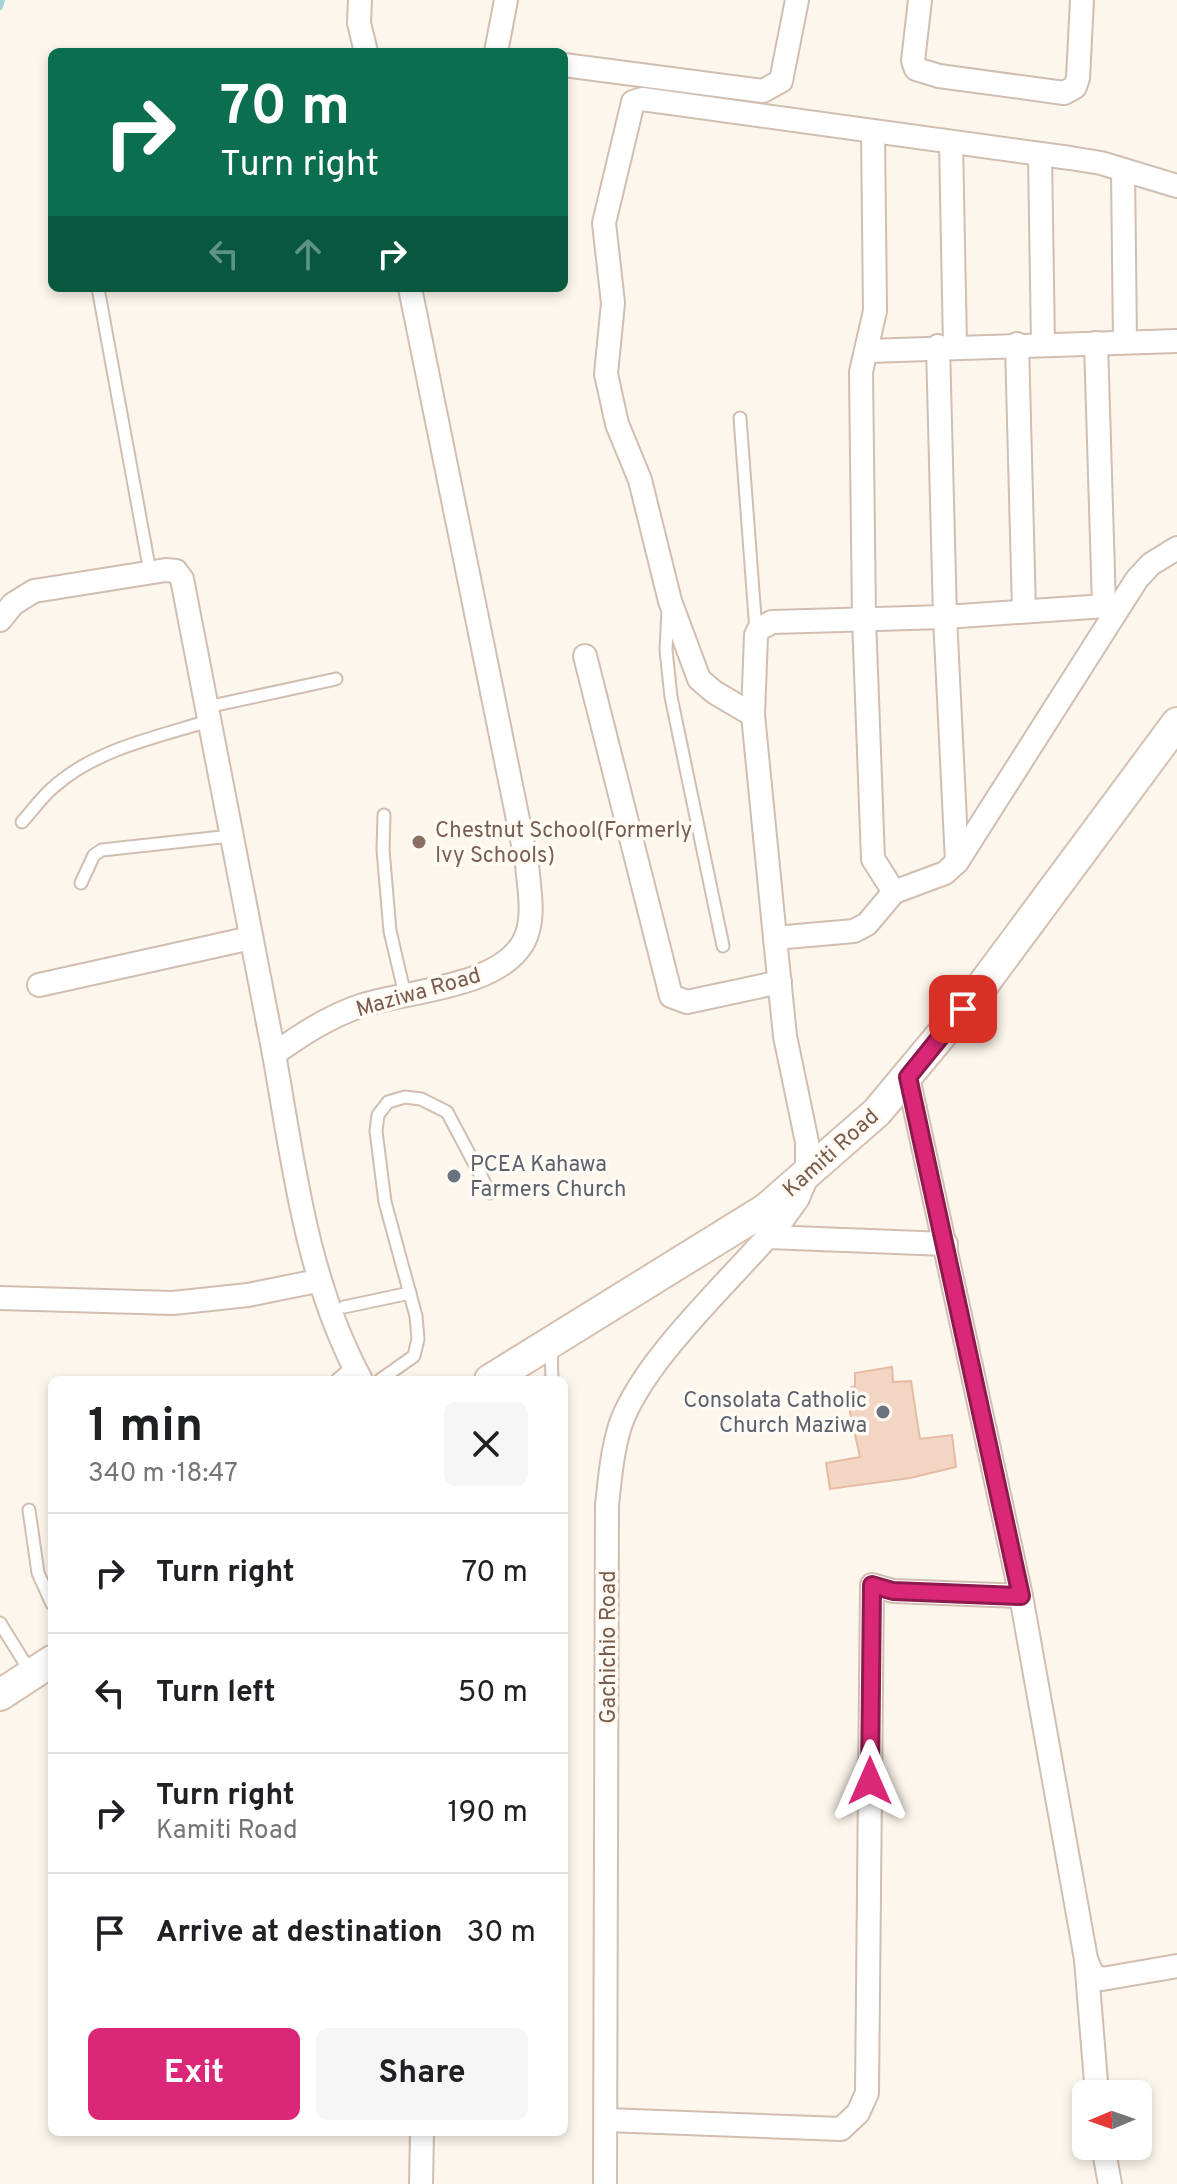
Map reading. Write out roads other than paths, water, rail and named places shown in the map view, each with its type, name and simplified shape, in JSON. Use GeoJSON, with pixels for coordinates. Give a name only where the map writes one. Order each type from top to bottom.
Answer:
{"type":"FeatureCollection","features":[{"type":"Feature","properties":{"kind":"main road","name":"Kamiti Road"},"geometry":{"type":"LineString","coordinates":[[496,1376],[766,1209],[877,1112],[982,986],[1177,723]]}},
{"type":"Feature","properties":{"kind":"main road"},"geometry":{"type":"LineString","coordinates":[[0,1695],[42,1668]]}},
{"type":"Feature","properties":{"kind":"street"},"geometry":{"type":"LineString","coordinates":[[360,0],[359,23],[365,48]]}},
{"type":"Feature","properties":{"kind":"street"},"geometry":{"type":"LineString","coordinates":[[497,48],[506,0]]}},
{"type":"Feature","properties":{"kind":"street"},"geometry":{"type":"LineString","coordinates":[[568,66],[763,91],[781,81],[797,0]]}},
{"type":"Feature","properties":{"kind":"street"},"geometry":{"type":"LineString","coordinates":[[920,0],[913,61],[920,72],[1064,93],[1075,87],[1078,78],[1082,0]]}},
{"type":"Feature","properties":{"kind":"street"},"geometry":{"type":"LineString","coordinates":[[753,715],[724,699],[699,679],[670,601],[644,492],[617,424],[606,374],[613,303],[604,223],[633,102],[642,99],[1101,163],[1177,186]]}},
{"type":"Feature","properties":{"kind":"street"},"geometry":{"type":"LineString","coordinates":[[873,133],[877,281],[861,372],[864,618],[873,859],[894,892]]}},
{"type":"Feature","properties":{"kind":"street"},"geometry":{"type":"LineString","coordinates":[[951,142],[946,346],[945,617],[957,862]]}},
{"type":"Feature","properties":{"kind":"street"},"geometry":{"type":"LineString","coordinates":[[1040,154],[1043,344]]}},
{"type":"Feature","properties":{"kind":"street"},"geometry":{"type":"LineString","coordinates":[[1123,170],[1125,342]]}},
{"type":"Feature","properties":{"kind":"street","name":"Maziwa Road"},"geometry":{"type":"LineString","coordinates":[[274,1054],[332,1017],[481,976],[508,961],[523,943],[531,915],[527,864],[411,292]]}},
{"type":"Feature","properties":{"kind":"street"},"geometry":{"type":"LineString","coordinates":[[867,351],[946,346],[1177,341]]}},
{"type":"Feature","properties":{"kind":"street"},"geometry":{"type":"LineString","coordinates":[[1096,343],[1112,605]]}},
{"type":"Feature","properties":{"kind":"street"},"geometry":{"type":"LineString","coordinates":[[1017,344],[1024,611]]}},
{"type":"Feature","properties":{"kind":"street"},"geometry":{"type":"LineString","coordinates":[[775,938],[854,931],[867,924],[894,892],[945,873],[957,862],[1112,605],[1151,564],[1177,548]]}},
{"type":"Feature","properties":{"kind":"street"},"geometry":{"type":"LineString","coordinates":[[0,620],[13,604],[34,591],[150,572],[176,571],[182,579],[317,1281],[350,1375]]}},
{"type":"Feature","properties":{"kind":"street"},"geometry":{"type":"LineString","coordinates":[[807,1176],[803,1107],[789,1058],[780,982],[753,715],[756,635],[759,629],[772,622],[945,617],[1112,605]]}},
{"type":"Feature","properties":{"kind":"street"},"geometry":{"type":"LineString","coordinates":[[585,656],[671,996],[687,1002],[780,982]]}},
{"type":"Feature","properties":{"kind":"street"},"geometry":{"type":"LineString","coordinates":[[39,985],[251,938]]}},
{"type":"Feature","properties":{"kind":"street"},"geometry":{"type":"LineString","coordinates":[[908,1077],[1021,1596],[1086,1959],[1096,2080]]}},
{"type":"Feature","properties":{"kind":"street","name":"Gachichio Road"},"geometry":{"type":"LineString","coordinates":[[605,2184],[607,1505],[611,1462],[621,1424],[647,1374],[768,1237],[798,1198],[807,1176]]}},
{"type":"Feature","properties":{"kind":"street"},"geometry":{"type":"LineString","coordinates":[[768,1237],[946,1244]]}},
{"type":"Feature","properties":{"kind":"street"},"geometry":{"type":"LineString","coordinates":[[0,1298],[173,1303],[236,1297],[317,1281]]}},
{"type":"Feature","properties":{"kind":"street"},"geometry":{"type":"LineString","coordinates":[[607,2120],[841,2129],[858,2113],[867,2093],[872,1585],[893,1591],[1021,1596]]}},
{"type":"Feature","properties":{"kind":"street"},"geometry":{"type":"LineString","coordinates":[[1086,1959],[1092,1974],[1102,1979],[1177,1966]]}},
{"type":"Feature","properties":{"kind":"street"},"geometry":{"type":"LineString","coordinates":[[421,2184],[422,2136]]}},
{"type":"Feature","properties":{"kind":"street"},"geometry":{"type":"LineString","coordinates":[[1106,2160],[1110,2184]]}},
{"type":"Feature","properties":{"kind":"lane"},"geometry":{"type":"LineString","coordinates":[[99,292],[150,572]]}},
{"type":"Feature","properties":{"kind":"lane"},"geometry":{"type":"LineString","coordinates":[[740,418],[756,635]]}},
{"type":"Feature","properties":{"kind":"lane"},"geometry":{"type":"LineString","coordinates":[[670,601],[666,628],[671,697],[723,946]]}},
{"type":"Feature","properties":{"kind":"lane"},"geometry":{"type":"LineString","coordinates":[[22,822],[56,784],[116,751],[208,714],[336,679]]}},
{"type":"Feature","properties":{"kind":"lane"},"geometry":{"type":"LineString","coordinates":[[384,815],[383,850],[390,931],[405,995]]}},
{"type":"Feature","properties":{"kind":"lane"},"geometry":{"type":"LineString","coordinates":[[81,883],[94,855],[102,850],[231,836]]}},
{"type":"Feature","properties":{"kind":"lane"},"geometry":{"type":"LineString","coordinates":[[386,1376],[414,1356],[418,1339],[410,1293],[385,1202],[376,1131],[378,1115],[388,1102],[405,1097],[421,1099],[447,1112],[490,1193]]}},
{"type":"Feature","properties":{"kind":"lane"},"geometry":{"type":"LineString","coordinates":[[344,1307],[410,1293]]}},
{"type":"Feature","properties":{"kind":"lane"},"geometry":{"type":"LineString","coordinates":[[551,1342],[552,1376]]}},
{"type":"Feature","properties":{"kind":"lane"},"geometry":{"type":"LineString","coordinates":[[29,1510],[38,1573],[48,1595]]}},
{"type":"Feature","properties":{"kind":"lane"},"geometry":{"type":"LineString","coordinates":[[0,1623],[42,1668]]}},
{"type":"Feature","properties":{"kind":"waterway"},"geometry":{"type":"LineString","coordinates":[[0,7],[2,0]]}},
{"type":"Feature","properties":{"kind":"place","name":"Chestnut School(Formerly Ivy Schools)"},"geometry":{"type":"Point","coordinates":[419,842]}},
{"type":"Feature","properties":{"kind":"place","name":"PCEA Kahawa Farmers Church"},"geometry":{"type":"Point","coordinates":[454,1176]}},
{"type":"Feature","properties":{"kind":"place","name":"Consolata Catholic Church Maziwa"},"geometry":{"type":"Point","coordinates":[883,1412]}}]}
